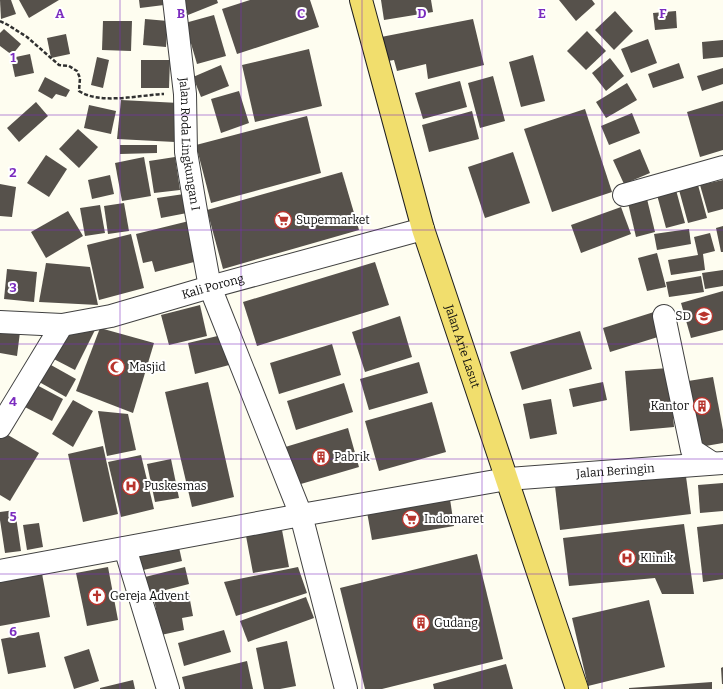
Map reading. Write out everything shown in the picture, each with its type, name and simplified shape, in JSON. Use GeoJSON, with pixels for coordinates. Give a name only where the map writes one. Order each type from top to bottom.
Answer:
{"type":"FeatureCollection","features":[{"type":"Feature","properties":{"kind":"main road","name":"Jalan Arie Lasut"},"geometry":{"type":"LineString","coordinates":[[361,0],[423,229],[577,689]]}},
{"type":"Feature","properties":{"kind":"street","name":"Jalan Roda Lingkungan I"},"geometry":{"type":"LineString","coordinates":[[174,0],[185,94],[186,152],[210,287],[301,515],[346,689]]}},
{"type":"Feature","properties":{"kind":"street"},"geometry":{"type":"LineString","coordinates":[[624,195],[723,167]]}},
{"type":"Feature","properties":{"kind":"street","name":"Kali Porong"},"geometry":{"type":"LineString","coordinates":[[0,322],[62,325],[111,316],[210,287],[423,229]]}},
{"type":"Feature","properties":{"kind":"street"},"geometry":{"type":"LineString","coordinates":[[664,316],[692,450],[717,463]]}},
{"type":"Feature","properties":{"kind":"street"},"geometry":{"type":"LineString","coordinates":[[0,428],[62,325]]}},
{"type":"Feature","properties":{"kind":"street","name":"Jalan Beringin"},"geometry":{"type":"LineString","coordinates":[[0,570],[507,479],[717,463]]}},
{"type":"Feature","properties":{"kind":"street"},"geometry":{"type":"LineString","coordinates":[[125,548],[168,689]]}},
{"type":"Feature","properties":{"kind":"path"},"geometry":{"type":"LineString","coordinates":[[0,21],[27,37],[58,65],[69,66],[77,70],[80,78],[79,91],[86,95],[104,99],[145,95],[185,94]]}},
{"type":"Feature","properties":{"kind":"building"},"geometry":{"type":"Polygon","coordinates":[[[0,0],[11,0],[16,14],[1,19],[0,0]]]}},
{"type":"Feature","properties":{"kind":"building"},"geometry":{"type":"Polygon","coordinates":[[[19,0],[59,0],[29,18],[19,0]]]}},
{"type":"Feature","properties":{"kind":"building"},"geometry":{"type":"Polygon","coordinates":[[[139,0],[163,0],[164,5],[140,8],[139,0]]]}},
{"type":"Feature","properties":{"kind":"building"},"geometry":{"type":"Polygon","coordinates":[[[182,0],[217,0],[218,3],[188,15],[182,0]]]}},
{"type":"Feature","properties":{"kind":"building"},"geometry":{"type":"Polygon","coordinates":[[[250,0],[310,0],[319,27],[237,54],[222,9],[250,0]]]}},
{"type":"Feature","properties":{"kind":"building"},"geometry":{"type":"Polygon","coordinates":[[[381,0],[431,0],[433,12],[384,20],[381,0]]]}},
{"type":"Feature","properties":{"kind":"building"},"geometry":{"type":"Polygon","coordinates":[[[559,0],[592,0],[595,4],[576,21],[559,0]]]}},
{"type":"Feature","properties":{"kind":"building"},"geometry":{"type":"Polygon","coordinates":[[[615,11],[633,31],[614,50],[595,30],[615,11]]]}},
{"type":"Feature","properties":{"kind":"building"},"geometry":{"type":"Polygon","coordinates":[[[676,11],[677,28],[655,30],[653,13],[676,11]]]}},
{"type":"Feature","properties":{"kind":"building"},"geometry":{"type":"Polygon","coordinates":[[[214,15],[226,56],[197,64],[185,23],[214,15]]]}},
{"type":"Feature","properties":{"kind":"building"},"geometry":{"type":"Polygon","coordinates":[[[145,19],[168,21],[166,47],[143,45],[145,19]]]}},
{"type":"Feature","properties":{"kind":"building"},"geometry":{"type":"Polygon","coordinates":[[[473,19],[484,65],[428,79],[426,64],[397,71],[394,60],[382,62],[376,38],[473,19]]]}},
{"type":"Feature","properties":{"kind":"building"},"geometry":{"type":"Polygon","coordinates":[[[103,21],[132,21],[131,51],[102,50],[103,21]]]}},
{"type":"Feature","properties":{"kind":"building"},"geometry":{"type":"Polygon","coordinates":[[[4,29],[21,44],[12,55],[0,46],[0,33],[4,29]]]}},
{"type":"Feature","properties":{"kind":"building"},"geometry":{"type":"Polygon","coordinates":[[[587,31],[606,51],[586,70],[567,51],[587,31]]]}},
{"type":"Feature","properties":{"kind":"building"},"geometry":{"type":"Polygon","coordinates":[[[66,34],[70,54],[51,58],[47,38],[66,34]]]}},
{"type":"Feature","properties":{"kind":"building"},"geometry":{"type":"Polygon","coordinates":[[[648,39],[657,63],[631,73],[621,49],[648,39]]]}},
{"type":"Feature","properties":{"kind":"building"},"geometry":{"type":"Polygon","coordinates":[[[723,40],[723,57],[703,59],[702,42],[723,40]]]}},
{"type":"Feature","properties":{"kind":"building"},"geometry":{"type":"Polygon","coordinates":[[[309,49],[322,106],[255,122],[242,65],[309,49]]]}},
{"type":"Feature","properties":{"kind":"building"},"geometry":{"type":"Polygon","coordinates":[[[30,54],[34,73],[15,77],[11,58],[30,54]]]}},
{"type":"Feature","properties":{"kind":"building"},"geometry":{"type":"Polygon","coordinates":[[[533,55],[545,101],[521,107],[509,62],[533,55]]]}},
{"type":"Feature","properties":{"kind":"building"},"geometry":{"type":"Polygon","coordinates":[[[97,57],[109,60],[103,88],[91,85],[97,57]]]}},
{"type":"Feature","properties":{"kind":"building"},"geometry":{"type":"Polygon","coordinates":[[[610,58],[624,76],[606,91],[592,73],[610,58]]]}},
{"type":"Feature","properties":{"kind":"building"},"geometry":{"type":"Polygon","coordinates":[[[141,60],[170,60],[169,88],[141,88],[141,60]]]}},
{"type":"Feature","properties":{"kind":"building"},"geometry":{"type":"Polygon","coordinates":[[[679,63],[684,78],[653,88],[648,74],[679,63]]]}},
{"type":"Feature","properties":{"kind":"building"},"geometry":{"type":"Polygon","coordinates":[[[221,65],[229,86],[201,97],[193,77],[221,65]]]}},
{"type":"Feature","properties":{"kind":"building"},"geometry":{"type":"Polygon","coordinates":[[[723,68],[723,84],[702,91],[697,76],[723,68]]]}},
{"type":"Feature","properties":{"kind":"building"},"geometry":{"type":"Polygon","coordinates":[[[493,76],[505,121],[480,128],[468,83],[493,76]]]}},
{"type":"Feature","properties":{"kind":"building"},"geometry":{"type":"Polygon","coordinates":[[[45,77],[70,90],[66,97],[56,94],[52,99],[38,91],[45,77]]]}},
{"type":"Feature","properties":{"kind":"building"},"geometry":{"type":"Polygon","coordinates":[[[460,81],[467,107],[423,119],[415,93],[460,81]]]}},
{"type":"Feature","properties":{"kind":"building"},"geometry":{"type":"Polygon","coordinates":[[[627,83],[637,100],[606,118],[596,102],[627,83]]]}},
{"type":"Feature","properties":{"kind":"building"},"geometry":{"type":"Polygon","coordinates":[[[239,91],[249,123],[221,133],[211,99],[239,91]]]}},
{"type":"Feature","properties":{"kind":"building"},"geometry":{"type":"Polygon","coordinates":[[[121,100],[179,103],[175,142],[117,139],[121,100]]]}},
{"type":"Feature","properties":{"kind":"building"},"geometry":{"type":"Polygon","coordinates":[[[723,101],[723,150],[700,157],[687,112],[723,101]]]}},
{"type":"Feature","properties":{"kind":"building"},"geometry":{"type":"Polygon","coordinates":[[[36,102],[48,116],[19,142],[7,128],[36,102]]]}},
{"type":"Feature","properties":{"kind":"building"},"geometry":{"type":"Polygon","coordinates":[[[89,105],[116,111],[111,134],[84,128],[89,105]]]}},
{"type":"Feature","properties":{"kind":"building"},"geometry":{"type":"Polygon","coordinates":[[[585,109],[612,192],[552,212],[524,129],[585,109]]]}},
{"type":"Feature","properties":{"kind":"building"},"geometry":{"type":"Polygon","coordinates":[[[472,111],[479,139],[429,152],[422,125],[472,111]]]}},
{"type":"Feature","properties":{"kind":"building"},"geometry":{"type":"Polygon","coordinates":[[[632,113],[640,133],[609,145],[601,126],[632,113]]]}},
{"type":"Feature","properties":{"kind":"building"},"geometry":{"type":"Polygon","coordinates":[[[307,116],[321,173],[211,203],[196,145],[307,116]]]}},
{"type":"Feature","properties":{"kind":"building"},"geometry":{"type":"Polygon","coordinates":[[[78,129],[98,147],[79,168],[59,149],[78,129]]]}},
{"type":"Feature","properties":{"kind":"building"},"geometry":{"type":"Polygon","coordinates":[[[120,145],[157,145],[157,153],[120,154],[120,145]]]}},
{"type":"Feature","properties":{"kind":"building"},"geometry":{"type":"Polygon","coordinates":[[[640,149],[650,173],[624,184],[613,160],[640,149]]]}},
{"type":"Feature","properties":{"kind":"building"},"geometry":{"type":"Polygon","coordinates":[[[513,152],[530,203],[485,218],[468,167],[513,152]]]}},
{"type":"Feature","properties":{"kind":"building"},"geometry":{"type":"Polygon","coordinates":[[[46,155],[67,169],[49,197],[27,183],[46,155]]]}},
{"type":"Feature","properties":{"kind":"building"},"geometry":{"type":"Polygon","coordinates":[[[144,157],[151,196],[122,201],[115,163],[144,157]]]}},
{"type":"Feature","properties":{"kind":"building"},"geometry":{"type":"Polygon","coordinates":[[[175,157],[180,190],[154,193],[149,161],[175,157]]]}},
{"type":"Feature","properties":{"kind":"building","name":"Supermarket"},"geometry":{"type":"Polygon","coordinates":[[[342,172],[359,230],[223,269],[207,210],[342,172]]]}},
{"type":"Feature","properties":{"kind":"building"},"geometry":{"type":"Polygon","coordinates":[[[110,175],[114,194],[92,199],[88,180],[110,175]]]}},
{"type":"Feature","properties":{"kind":"building"},"geometry":{"type":"Polygon","coordinates":[[[723,180],[723,209],[708,213],[700,185],[723,180]]]}},
{"type":"Feature","properties":{"kind":"building"},"geometry":{"type":"Polygon","coordinates":[[[0,184],[16,187],[12,217],[0,216],[0,184]]]}},
{"type":"Feature","properties":{"kind":"building"},"geometry":{"type":"Polygon","coordinates":[[[698,185],[707,218],[688,223],[679,190],[698,185]]]}},
{"type":"Feature","properties":{"kind":"building"},"geometry":{"type":"Polygon","coordinates":[[[676,190],[685,223],[666,228],[657,195],[676,190]]]}},
{"type":"Feature","properties":{"kind":"building"},"geometry":{"type":"Polygon","coordinates":[[[184,194],[187,213],[161,218],[157,198],[184,194]]]}},
{"type":"Feature","properties":{"kind":"building"},"geometry":{"type":"Polygon","coordinates":[[[647,199],[655,232],[636,237],[628,203],[647,199]]]}},
{"type":"Feature","properties":{"kind":"building"},"geometry":{"type":"Polygon","coordinates":[[[124,203],[129,231],[108,234],[104,206],[124,203]]]}},
{"type":"Feature","properties":{"kind":"building"},"geometry":{"type":"Polygon","coordinates":[[[100,205],[105,233],[85,236],[80,208],[100,205]]]}},
{"type":"Feature","properties":{"kind":"building"},"geometry":{"type":"Polygon","coordinates":[[[621,207],[631,234],[581,253],[571,225],[621,207]]]}},
{"type":"Feature","properties":{"kind":"building"},"geometry":{"type":"Polygon","coordinates":[[[68,211],[83,236],[46,258],[31,232],[68,211]]]}},
{"type":"Feature","properties":{"kind":"building"},"geometry":{"type":"Polygon","coordinates":[[[189,221],[198,261],[155,272],[152,261],[143,263],[136,234],[189,221]]]}},
{"type":"Feature","properties":{"kind":"building"},"geometry":{"type":"Polygon","coordinates":[[[723,226],[723,252],[721,252],[716,228],[723,226]]]}},
{"type":"Feature","properties":{"kind":"building"},"geometry":{"type":"Polygon","coordinates":[[[689,229],[691,244],[657,250],[654,234],[689,229]]]}},
{"type":"Feature","properties":{"kind":"building"},"geometry":{"type":"Polygon","coordinates":[[[710,233],[715,251],[703,254],[705,270],[671,275],[668,260],[698,255],[694,237],[710,233]]]}},
{"type":"Feature","properties":{"kind":"building"},"geometry":{"type":"Polygon","coordinates":[[[131,234],[144,288],[99,300],[87,245],[131,234]]]}},
{"type":"Feature","properties":{"kind":"building"},"geometry":{"type":"Polygon","coordinates":[[[657,253],[666,287],[647,291],[638,258],[657,253]]]}},
{"type":"Feature","properties":{"kind":"building"},"geometry":{"type":"Polygon","coordinates":[[[375,262],[389,305],[257,346],[243,302],[375,262]]]}},
{"type":"Feature","properties":{"kind":"building"},"geometry":{"type":"Polygon","coordinates":[[[46,263],[90,267],[98,305],[39,302],[46,263]]]}},
{"type":"Feature","properties":{"kind":"building"},"geometry":{"type":"Polygon","coordinates":[[[7,269],[37,272],[34,302],[4,299],[7,269]]]}},
{"type":"Feature","properties":{"kind":"building"},"geometry":{"type":"Polygon","coordinates":[[[723,270],[723,286],[705,289],[702,273],[723,270]]]}},
{"type":"Feature","properties":{"kind":"building"},"geometry":{"type":"Polygon","coordinates":[[[701,276],[704,292],[669,297],[666,282],[701,276]]]}},
{"type":"Feature","properties":{"kind":"building","name":"SD"},"geometry":{"type":"Polygon","coordinates":[[[723,291],[723,330],[691,338],[681,303],[723,291]]]}},
{"type":"Feature","properties":{"kind":"building"},"geometry":{"type":"Polygon","coordinates":[[[200,305],[207,336],[169,345],[161,315],[200,305]]]}},
{"type":"Feature","properties":{"kind":"building"},"geometry":{"type":"Polygon","coordinates":[[[654,312],[661,336],[610,352],[603,328],[654,312]]]}},
{"type":"Feature","properties":{"kind":"building"},"geometry":{"type":"Polygon","coordinates":[[[400,316],[412,357],[365,372],[352,332],[400,316]]]}},
{"type":"Feature","properties":{"kind":"building"},"geometry":{"type":"Polygon","coordinates":[[[63,328],[95,330],[75,370],[48,356],[63,328]]]}},
{"type":"Feature","properties":{"kind":"building","name":"Masjid"},"geometry":{"type":"Polygon","coordinates":[[[100,328],[154,343],[133,413],[76,391],[100,328]]]}},
{"type":"Feature","properties":{"kind":"building"},"geometry":{"type":"Polygon","coordinates":[[[0,329],[20,332],[17,356],[0,353],[0,329]]]}},
{"type":"Feature","properties":{"kind":"building"},"geometry":{"type":"Polygon","coordinates":[[[580,331],[592,369],[522,390],[510,352],[580,331]]]}},
{"type":"Feature","properties":{"kind":"building"},"geometry":{"type":"Polygon","coordinates":[[[226,334],[233,364],[195,374],[188,343],[226,334]]]}},
{"type":"Feature","properties":{"kind":"building"},"geometry":{"type":"Polygon","coordinates":[[[332,344],[341,375],[279,394],[270,363],[332,344]]]}},
{"type":"Feature","properties":{"kind":"building"},"geometry":{"type":"Polygon","coordinates":[[[42,360],[76,379],[66,397],[32,378],[42,360]]]}},
{"type":"Feature","properties":{"kind":"building"},"geometry":{"type":"Polygon","coordinates":[[[419,362],[428,393],[369,410],[360,379],[419,362]]]}},
{"type":"Feature","properties":{"kind":"building"},"geometry":{"type":"Polygon","coordinates":[[[669,368],[674,427],[630,431],[625,371],[669,368]]]}},
{"type":"Feature","properties":{"kind":"building","name":"Kantor"},"geometry":{"type":"Polygon","coordinates":[[[713,377],[723,430],[723,443],[694,448],[682,382],[713,377]]]}},
{"type":"Feature","properties":{"kind":"building"},"geometry":{"type":"Polygon","coordinates":[[[208,382],[234,497],[192,507],[165,392],[208,382]]]}},
{"type":"Feature","properties":{"kind":"building"},"geometry":{"type":"Polygon","coordinates":[[[603,382],[607,400],[573,407],[569,389],[603,382]]]}},
{"type":"Feature","properties":{"kind":"building"},"geometry":{"type":"Polygon","coordinates":[[[33,383],[63,399],[52,421],[21,405],[33,383]]]}},
{"type":"Feature","properties":{"kind":"building"},"geometry":{"type":"Polygon","coordinates":[[[344,383],[353,412],[296,430],[287,401],[344,383]]]}},
{"type":"Feature","properties":{"kind":"building"},"geometry":{"type":"Polygon","coordinates":[[[551,399],[557,434],[530,439],[523,404],[551,399]]]}},
{"type":"Feature","properties":{"kind":"building"},"geometry":{"type":"Polygon","coordinates":[[[73,400],[93,411],[73,447],[52,434],[73,400]]]}},
{"type":"Feature","properties":{"kind":"building"},"geometry":{"type":"Polygon","coordinates":[[[432,402],[446,452],[379,471],[365,421],[432,402]]]}},
{"type":"Feature","properties":{"kind":"building"},"geometry":{"type":"Polygon","coordinates":[[[98,411],[128,414],[136,450],[107,456],[98,411]]]}},
{"type":"Feature","properties":{"kind":"building","name":"Pabrik"},"geometry":{"type":"Polygon","coordinates":[[[348,428],[359,467],[294,486],[282,448],[348,428]]]}},
{"type":"Feature","properties":{"kind":"building"},"geometry":{"type":"Polygon","coordinates":[[[1,431],[39,453],[10,501],[0,495],[1,431]]]}},
{"type":"Feature","properties":{"kind":"building"},"geometry":{"type":"Polygon","coordinates":[[[103,446],[118,514],[83,522],[68,454],[103,446]]]}},
{"type":"Feature","properties":{"kind":"building","name":"Puskesmas"},"geometry":{"type":"Polygon","coordinates":[[[141,455],[154,509],[121,517],[108,462],[141,455]]]}},
{"type":"Feature","properties":{"kind":"building"},"geometry":{"type":"Polygon","coordinates":[[[171,459],[179,498],[155,502],[147,464],[171,459]]]}},
{"type":"Feature","properties":{"kind":"building"},"geometry":{"type":"Polygon","coordinates":[[[685,469],[691,514],[560,530],[555,486],[685,469]]]}},
{"type":"Feature","properties":{"kind":"building"},"geometry":{"type":"Polygon","coordinates":[[[723,483],[723,511],[700,513],[698,485],[723,483]]]}},
{"type":"Feature","properties":{"kind":"building","name":"Indomaret"},"geometry":{"type":"Polygon","coordinates":[[[450,499],[454,526],[372,540],[367,512],[450,499]]]}},
{"type":"Feature","properties":{"kind":"building"},"geometry":{"type":"Polygon","coordinates":[[[15,510],[21,551],[5,553],[0,512],[15,510]]]}},
{"type":"Feature","properties":{"kind":"building"},"geometry":{"type":"Polygon","coordinates":[[[39,523],[43,547],[27,550],[23,525],[39,523]]]}},
{"type":"Feature","properties":{"kind":"building","name":"Klinik"},"geometry":{"type":"Polygon","coordinates":[[[684,524],[694,594],[662,594],[655,578],[569,586],[563,538],[684,524]]]}},
{"type":"Feature","properties":{"kind":"building"},"geometry":{"type":"Polygon","coordinates":[[[723,524],[723,579],[703,582],[697,527],[723,524]]]}},
{"type":"Feature","properties":{"kind":"building"},"geometry":{"type":"Polygon","coordinates":[[[282,530],[289,567],[253,573],[246,536],[282,530]]]}},
{"type":"Feature","properties":{"kind":"building"},"geometry":{"type":"Polygon","coordinates":[[[178,543],[182,561],[139,571],[135,554],[178,543]]]}},
{"type":"Feature","properties":{"kind":"building","name":"Gudang"},"geometry":{"type":"Polygon","coordinates":[[[477,554],[503,659],[382,689],[365,689],[340,588],[477,554]]]}},
{"type":"Feature","properties":{"kind":"building","name":"Gereja Advent"},"geometry":{"type":"Polygon","coordinates":[[[108,567],[118,620],[87,626],[76,573],[108,567]]]}},
{"type":"Feature","properties":{"kind":"building"},"geometry":{"type":"Polygon","coordinates":[[[185,567],[189,584],[146,595],[141,578],[185,567]]]}},
{"type":"Feature","properties":{"kind":"building"},"geometry":{"type":"Polygon","coordinates":[[[298,567],[307,593],[236,616],[224,582],[298,567]]]}},
{"type":"Feature","properties":{"kind":"building"},"geometry":{"type":"Polygon","coordinates":[[[41,568],[50,617],[0,626],[0,576],[41,568]]]}},
{"type":"Feature","properties":{"kind":"building"},"geometry":{"type":"Polygon","coordinates":[[[178,595],[189,595],[193,616],[182,618],[184,630],[161,635],[154,599],[178,595]]]}},
{"type":"Feature","properties":{"kind":"building"},"geometry":{"type":"Polygon","coordinates":[[[306,597],[314,618],[248,642],[240,621],[306,597]]]}},
{"type":"Feature","properties":{"kind":"building"},"geometry":{"type":"Polygon","coordinates":[[[649,600],[665,667],[588,686],[572,618],[649,600]]]}},
{"type":"Feature","properties":{"kind":"building"},"geometry":{"type":"Polygon","coordinates":[[[224,630],[231,652],[184,666],[178,643],[224,630]]]}},
{"type":"Feature","properties":{"kind":"building"},"geometry":{"type":"Polygon","coordinates":[[[39,632],[46,667],[8,674],[1,639],[39,632]]]}},
{"type":"Feature","properties":{"kind":"building"},"geometry":{"type":"Polygon","coordinates":[[[287,641],[296,686],[280,689],[264,689],[256,648],[287,641]]]}},
{"type":"Feature","properties":{"kind":"building"},"geometry":{"type":"Polygon","coordinates":[[[89,649],[99,681],[74,689],[64,657],[89,649]]]}},
{"type":"Feature","properties":{"kind":"building"},"geometry":{"type":"Polygon","coordinates":[[[247,661],[253,689],[185,689],[182,677],[247,661]]]}},
{"type":"Feature","properties":{"kind":"building"},"geometry":{"type":"Polygon","coordinates":[[[506,664],[513,689],[434,689],[433,684],[506,664]]]}},
{"type":"Feature","properties":{"kind":"building"},"geometry":{"type":"Polygon","coordinates":[[[723,667],[723,684],[722,684],[721,668],[723,667]]]}},
{"type":"Feature","properties":{"kind":"building"},"geometry":{"type":"Polygon","coordinates":[[[133,680],[135,689],[100,689],[100,688],[133,680]]]}},
{"type":"Feature","properties":{"kind":"building"},"geometry":{"type":"Polygon","coordinates":[[[712,682],[712,689],[629,689],[629,688],[712,682]]]}},
{"type":"Feature","properties":{"kind":"place","name":"Supermarket"},"geometry":{"type":"Point","coordinates":[283,220]}},
{"type":"Feature","properties":{"kind":"place","name":"SD"},"geometry":{"type":"Point","coordinates":[704,316]}},
{"type":"Feature","properties":{"kind":"place","name":"Masjid"},"geometry":{"type":"Point","coordinates":[116,367]}},
{"type":"Feature","properties":{"kind":"place","name":"Kantor"},"geometry":{"type":"Point","coordinates":[702,406]}},
{"type":"Feature","properties":{"kind":"place","name":"Pabrik"},"geometry":{"type":"Point","coordinates":[321,457]}},
{"type":"Feature","properties":{"kind":"place","name":"Puskesmas"},"geometry":{"type":"Point","coordinates":[131,486]}},
{"type":"Feature","properties":{"kind":"place","name":"Indomaret"},"geometry":{"type":"Point","coordinates":[411,519]}},
{"type":"Feature","properties":{"kind":"place","name":"Klinik"},"geometry":{"type":"Point","coordinates":[627,558]}},
{"type":"Feature","properties":{"kind":"place","name":"Gereja Advent"},"geometry":{"type":"Point","coordinates":[97,596]}},
{"type":"Feature","properties":{"kind":"place","name":"Gudang"},"geometry":{"type":"Point","coordinates":[421,623]}}]}
